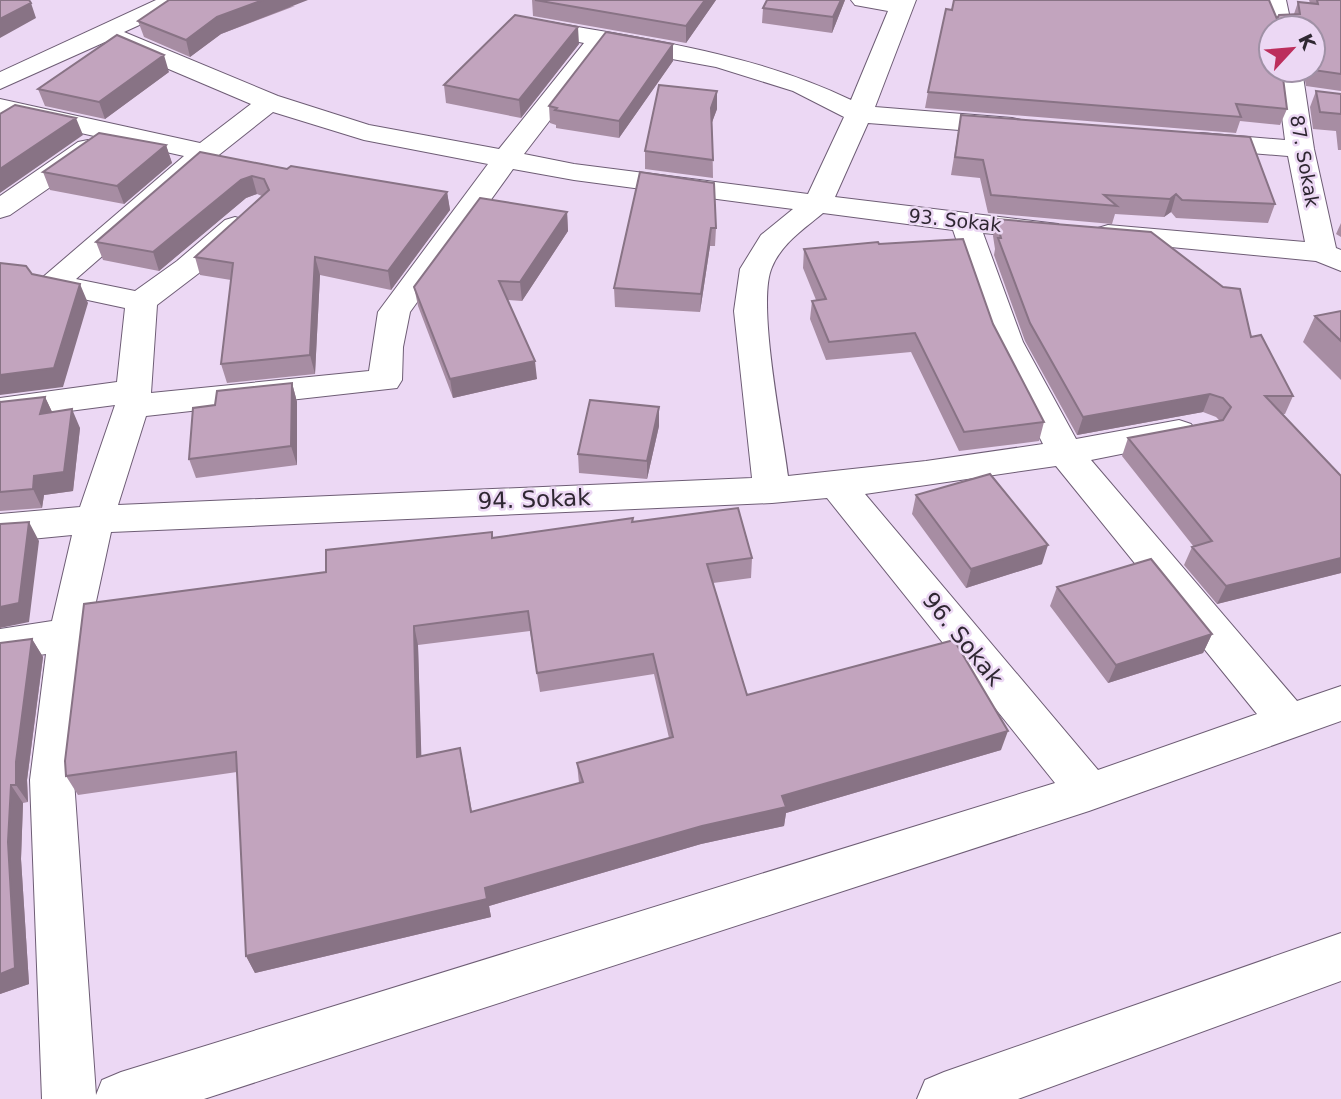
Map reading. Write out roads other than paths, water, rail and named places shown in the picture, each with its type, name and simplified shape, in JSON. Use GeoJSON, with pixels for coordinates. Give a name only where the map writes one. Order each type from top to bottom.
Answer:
{"type":"FeatureCollection","features":[{"type":"Feature","properties":{"kind":"street"},"geometry":{"type":"LineString","coordinates":[[0,81],[175,0]]}},
{"type":"Feature","properties":{"kind":"street"},"geometry":{"type":"LineString","coordinates":[[772,490],[750,311],[755,269],[772,241],[818,204],[859,114],[903,3],[863,0]]}},
{"type":"Feature","properties":{"kind":"street"},"geometry":{"type":"LineString","coordinates":[[517,23],[721,60],[802,86],[859,114],[1038,128]]}},
{"type":"Feature","properties":{"kind":"street","name":"93. Sokak"},"geometry":{"type":"LineString","coordinates":[[105,33],[269,102],[364,132],[505,160],[574,172],[965,223],[1332,257]]}},
{"type":"Feature","properties":{"kind":"street"},"geometry":{"type":"LineString","coordinates":[[1,409],[385,380],[387,347],[394,312],[505,160],[600,38]]}},
{"type":"Feature","properties":{"kind":"street","name":"87. Sokak"},"geometry":{"type":"LineString","coordinates":[[1300,87],[1300,149],[1332,257]]}},
{"type":"Feature","properties":{"kind":"street"},"geometry":{"type":"LineString","coordinates":[[258,206],[188,267],[141,302],[52,284],[205,152],[269,102]]}},
{"type":"Feature","properties":{"kind":"street"},"geometry":{"type":"LineString","coordinates":[[0,107],[205,152]]}},
{"type":"Feature","properties":{"kind":"street"},"geometry":{"type":"LineString","coordinates":[[0,209],[110,132]]}},
{"type":"Feature","properties":{"kind":"street"},"geometry":{"type":"LineString","coordinates":[[1176,139],[1300,149]]}},
{"type":"Feature","properties":{"kind":"street"},"geometry":{"type":"LineString","coordinates":[[965,223],[1007,342],[1066,454],[1290,723]]}},
{"type":"Feature","properties":{"kind":"street"},"geometry":{"type":"LineString","coordinates":[[69,1099],[52,780],[69,634],[95,519],[133,398],[141,302]]}},
{"type":"Feature","properties":{"kind":"street","name":"94. Sokak"},"geometry":{"type":"LineString","coordinates":[[0,528],[95,519],[837,485],[1066,454],[1203,427]]}},
{"type":"Feature","properties":{"kind":"street","name":"96. Sokak"},"geometry":{"type":"LineString","coordinates":[[837,485],[1089,792]]}},
{"type":"Feature","properties":{"kind":"street"},"geometry":{"type":"LineString","coordinates":[[0,645],[69,634]]}},
{"type":"Feature","properties":{"kind":"street"},"geometry":{"type":"LineString","coordinates":[[121,1099],[1089,792],[1341,704]]}},
{"type":"Feature","properties":{"kind":"street"},"geometry":{"type":"LineString","coordinates":[[944,1099],[997,1091],[1341,957]]}}]}
